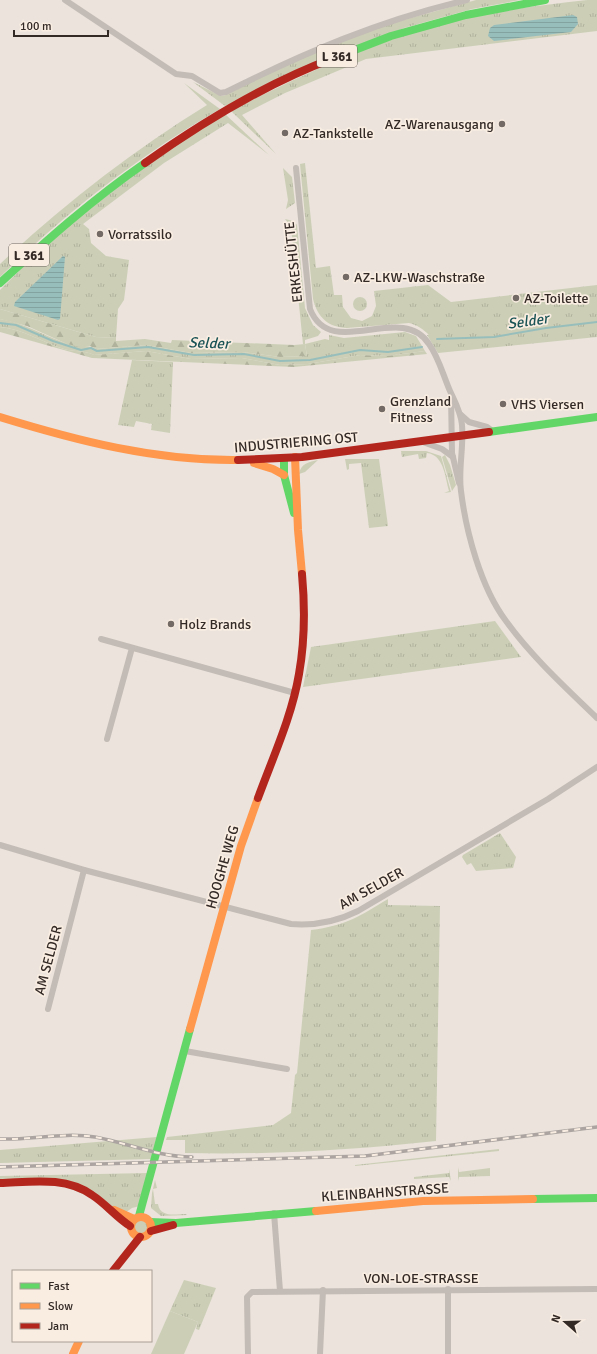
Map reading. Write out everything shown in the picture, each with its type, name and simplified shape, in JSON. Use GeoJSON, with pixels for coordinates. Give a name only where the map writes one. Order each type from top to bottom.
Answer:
{"type":"FeatureCollection","features":[{"type":"Feature","properties":{"kind":"street"},"geometry":{"type":"LineString","coordinates":[[66,0],[176,74],[192,76],[217,91],[226,92],[294,58],[382,24],[467,0]]}},
{"type":"Feature","properties":{"kind":"street","name":"L 361"},"geometry":{"type":"LineString","coordinates":[[0,283],[58,228],[113,184],[176,140],[235,104],[316,64],[400,33],[465,15],[545,0]]}},
{"type":"Feature","properties":{"kind":"street","name":"ERKESHÜTTE"},"geometry":{"type":"LineString","coordinates":[[296,168],[310,310],[315,320],[320,325],[333,332],[398,327],[406,328],[420,334],[432,348],[460,414],[462,435],[460,485]]}},
{"type":"Feature","properties":{"kind":"street","name":"ERKESHÜTTE"},"geometry":{"type":"LineString","coordinates":[[450,392],[453,457],[460,485]]}},
{"type":"Feature","properties":{"kind":"street"},"geometry":{"type":"LineString","coordinates":[[460,414],[468,422],[487,426],[491,430]]}},
{"type":"Feature","properties":{"kind":"street","name":"INDUSTRIERING OST"},"geometry":{"type":"LineString","coordinates":[[0,417],[79,440],[143,454],[208,461],[248,461],[284,459],[491,430],[597,417]]}},
{"type":"Feature","properties":{"kind":"street"},"geometry":{"type":"LineString","coordinates":[[420,441],[442,449],[453,457]]}},
{"type":"Feature","properties":{"kind":"street","name":"HOOGHE WEG"},"geometry":{"type":"LineString","coordinates":[[139,1224],[246,829],[295,693],[303,648],[305,611],[298,530],[295,457]]}},
{"type":"Feature","properties":{"kind":"street","name":"HOOGHE WEG"},"geometry":{"type":"LineString","coordinates":[[284,459],[284,475],[298,530]]}},
{"type":"Feature","properties":{"kind":"street"},"geometry":{"type":"LineString","coordinates":[[248,461],[273,469],[284,475]]}},
{"type":"Feature","properties":{"kind":"street"},"geometry":{"type":"LineString","coordinates":[[460,485],[472,548],[505,620],[543,666],[597,718]]}},
{"type":"Feature","properties":{"kind":"street"},"geometry":{"type":"LineString","coordinates":[[101,639],[295,693]]}},
{"type":"Feature","properties":{"kind":"street"},"geometry":{"type":"LineString","coordinates":[[107,739],[132,648]]}},
{"type":"Feature","properties":{"kind":"street","name":"AM SELDER"},"geometry":{"type":"LineString","coordinates":[[0,845],[84,870],[292,924],[304,925],[333,921],[346,917],[425,872],[597,767]]}},
{"type":"Feature","properties":{"kind":"street","name":"AM SELDER"},"geometry":{"type":"LineString","coordinates":[[48,1009],[84,870]]}},
{"type":"Feature","properties":{"kind":"street"},"geometry":{"type":"LineString","coordinates":[[185,1051],[287,1069]]}},
{"type":"Feature","properties":{"kind":"street"},"geometry":{"type":"LineString","coordinates":[[0,1182],[66,1183],[83,1189],[98,1200],[114,1215],[139,1224],[151,1231]]}},
{"type":"Feature","properties":{"kind":"street","name":"KLEINBAHNSTRASSE"},"geometry":{"type":"LineString","coordinates":[[176,1223],[151,1231],[146,1236],[139,1224],[176,1223],[274,1213],[423,1201],[597,1198]]}},
{"type":"Feature","properties":{"kind":"street"},"geometry":{"type":"LineString","coordinates":[[274,1213],[280,1291]]}},
{"type":"Feature","properties":{"kind":"street"},"geometry":{"type":"LineString","coordinates":[[114,1270],[139,1224]]}},
{"type":"Feature","properties":{"kind":"street","name":"VON-LOE-STRASSE"},"geometry":{"type":"LineString","coordinates":[[248,1354],[247,1297],[252,1292],[323,1290],[597,1289]]}},
{"type":"Feature","properties":{"kind":"street"},"geometry":{"type":"LineString","coordinates":[[320,1354],[323,1290]]}},
{"type":"Feature","properties":{"kind":"street"},"geometry":{"type":"LineString","coordinates":[[448,1290],[448,1354]]}},
{"type":"Feature","properties":{"kind":"street"},"geometry":{"type":"LineString","coordinates":[[73,1354],[79,1342]]}},
{"type":"Feature","properties":{"kind":"green space"},"geometry":{"type":"Polygon","coordinates":[[[476,0],[520,0],[472,9],[404,28],[225,106],[193,82],[221,96],[226,95],[295,60],[382,26],[476,0]]]}},
{"type":"Feature","properties":{"kind":"green space"},"geometry":{"type":"Polygon","coordinates":[[[597,0],[597,31],[366,59],[285,93],[242,115],[276,154],[231,111],[316,70],[374,46],[403,36],[464,19],[525,8],[597,0]]]}},
{"type":"Feature","properties":{"kind":"green space"},"geometry":{"type":"Polygon","coordinates":[[[184,83],[220,109],[161,146],[105,186],[51,230],[0,277],[0,264],[74,199],[125,160],[207,105],[184,83]]]}},
{"type":"Feature","properties":{"kind":"green space"},"geometry":{"type":"Polygon","coordinates":[[[225,114],[269,155],[228,123],[164,163],[83,224],[89,229],[91,243],[106,256],[129,260],[124,300],[118,309],[116,338],[96,337],[0,309],[0,290],[46,244],[146,164],[225,114]]]}},
{"type":"Feature","properties":{"kind":"green space"},"geometry":{"type":"Polygon","coordinates":[[[305,163],[316,268],[330,266],[334,295],[342,295],[343,307],[351,318],[362,321],[372,316],[376,306],[374,291],[428,285],[451,302],[597,285],[597,337],[438,353],[427,335],[429,335],[415,325],[409,323],[347,328],[334,326],[321,316],[313,299],[300,164],[305,163]]]}},
{"type":"Feature","properties":{"kind":"green space"},"geometry":{"type":"Polygon","coordinates":[[[283,168],[292,177],[295,203],[286,209],[288,200],[283,168]]]}},
{"type":"Feature","properties":{"kind":"green space"},"geometry":{"type":"Polygon","coordinates":[[[285,219],[293,221],[297,225],[305,308],[313,325],[321,332],[318,336],[305,340],[305,344],[303,344],[291,227],[285,219]]]}},
{"type":"Feature","properties":{"kind":"green space"},"geometry":{"type":"Polygon","coordinates":[[[360,297],[365,299],[367,304],[365,309],[360,311],[355,309],[353,304],[355,299],[360,297]]]}},
{"type":"Feature","properties":{"kind":"green space"},"geometry":{"type":"Polygon","coordinates":[[[0,309],[96,337],[116,338],[116,341],[145,339],[171,343],[172,340],[294,345],[305,344],[307,356],[280,357],[242,352],[191,353],[146,345],[96,349],[90,346],[80,347],[67,344],[27,326],[0,319],[0,309]]]}},
{"type":"Feature","properties":{"kind":"green space"},"geometry":{"type":"Polygon","coordinates":[[[0,319],[25,326],[65,343],[96,349],[146,345],[191,353],[242,352],[280,357],[307,356],[305,344],[325,339],[329,340],[329,335],[344,338],[405,332],[416,336],[425,351],[387,356],[360,355],[308,364],[280,365],[242,358],[191,359],[146,351],[94,355],[87,352],[64,349],[17,330],[0,327],[0,319]]]}},
{"type":"Feature","properties":{"kind":"green space"},"geometry":{"type":"Polygon","coordinates":[[[0,327],[17,330],[64,349],[87,352],[94,355],[146,351],[191,359],[242,358],[280,365],[308,364],[360,355],[387,356],[425,351],[427,354],[294,367],[92,358],[0,332],[0,327]]]}},
{"type":"Feature","properties":{"kind":"green space"},"geometry":{"type":"Polygon","coordinates":[[[132,360],[173,362],[170,433],[151,430],[152,424],[136,421],[134,427],[118,425],[132,360]]]}},
{"type":"Feature","properties":{"kind":"green space"},"geometry":{"type":"Polygon","coordinates":[[[401,451],[426,451],[441,456],[451,492],[444,493],[449,491],[445,473],[437,458],[427,453],[426,458],[419,459],[418,454],[402,457],[401,451]]]}},
{"type":"Feature","properties":{"kind":"green space"},"geometry":{"type":"Polygon","coordinates":[[[445,455],[450,465],[456,485],[452,491],[442,457],[445,455]]]}},
{"type":"Feature","properties":{"kind":"green space"},"geometry":{"type":"Polygon","coordinates":[[[345,459],[379,459],[388,526],[369,528],[361,463],[349,464],[349,469],[347,470],[345,459]]]}},
{"type":"Feature","properties":{"kind":"green space"},"geometry":{"type":"Polygon","coordinates":[[[318,460],[305,472],[299,474],[304,465],[318,460]]]}},
{"type":"Feature","properties":{"kind":"green space"},"geometry":{"type":"Polygon","coordinates":[[[495,621],[521,657],[303,687],[311,647],[495,621]]]}},
{"type":"Feature","properties":{"kind":"green space"},"geometry":{"type":"Polygon","coordinates":[[[500,833],[516,857],[513,868],[476,871],[471,863],[467,865],[462,857],[463,855],[500,833]]]}},
{"type":"Feature","properties":{"kind":"green space"},"geometry":{"type":"Polygon","coordinates":[[[388,899],[388,905],[440,906],[436,1141],[311,1151],[185,1153],[185,1140],[166,1140],[167,1137],[273,1125],[291,1113],[295,1075],[297,1073],[311,930],[343,923],[388,899]]]}},
{"type":"Feature","properties":{"kind":"green space"},"geometry":{"type":"Polygon","coordinates":[[[157,1137],[152,1159],[0,1163],[0,1150],[157,1137]]]}},
{"type":"Feature","properties":{"kind":"green space"},"geometry":{"type":"Polygon","coordinates":[[[499,1149],[499,1151],[355,1166],[355,1165],[499,1149]]]}},
{"type":"Feature","properties":{"kind":"green space"},"geometry":{"type":"Polygon","coordinates":[[[458,1167],[459,1172],[490,1168],[490,1176],[459,1177],[458,1181],[458,1167]]]}},
{"type":"Feature","properties":{"kind":"green space"},"geometry":{"type":"Polygon","coordinates":[[[449,1169],[451,1181],[449,1177],[414,1179],[414,1177],[449,1173],[449,1169]]]}},
{"type":"Feature","properties":{"kind":"green space"},"geometry":{"type":"Polygon","coordinates":[[[148,1173],[140,1206],[132,1208],[125,1213],[47,1178],[0,1179],[0,1176],[148,1173]]]}},
{"type":"Feature","properties":{"kind":"green space"},"geometry":{"type":"Polygon","coordinates":[[[155,1180],[157,1188],[153,1189],[155,1204],[158,1204],[159,1208],[165,1213],[173,1215],[187,1215],[161,1216],[151,1208],[152,1193],[155,1180]]]}},
{"type":"Feature","properties":{"kind":"green space"},"geometry":{"type":"Polygon","coordinates":[[[141,1220],[146,1222],[148,1227],[146,1232],[141,1234],[136,1232],[134,1227],[136,1222],[141,1220]]]}},
{"type":"Feature","properties":{"kind":"green space"},"geometry":{"type":"Polygon","coordinates":[[[184,1280],[216,1288],[199,1330],[196,1329],[198,1322],[170,1311],[184,1280]]]}},
{"type":"Feature","properties":{"kind":"green space"},"geometry":{"type":"Polygon","coordinates":[[[170,1311],[198,1322],[184,1354],[151,1354],[170,1311]]]}},
{"type":"Feature","properties":{"kind":"water"},"geometry":{"type":"Polygon","coordinates":[[[573,15],[577,17],[578,24],[571,32],[494,41],[488,36],[490,28],[494,25],[573,15]]]}},
{"type":"Feature","properties":{"kind":"water"},"geometry":{"type":"Polygon","coordinates":[[[63,256],[65,257],[60,319],[58,320],[14,306],[15,302],[63,256]]]}},
{"type":"Feature","properties":{"kind":"waterway","name":"Selder"},"geometry":{"type":"LineString","coordinates":[[437,339],[494,337],[546,328],[597,322]]}},
{"type":"Feature","properties":{"kind":"waterway","name":"Selder"},"geometry":{"type":"LineString","coordinates":[[0,323],[16,325],[53,341],[81,350],[91,348],[97,351],[148,347],[194,355],[244,354],[280,361],[310,360],[360,350],[388,352],[422,347]]}},
{"type":"Feature","properties":{"kind":"railway"},"geometry":{"type":"LineString","coordinates":[[0,1167],[365,1156],[597,1127]]}},
{"type":"Feature","properties":{"kind":"railway"},"geometry":{"type":"LineString","coordinates":[[0,1139],[72,1135],[95,1137],[167,1155],[192,1157]]}},
{"type":"Feature","properties":{"kind":"traffic: fast"},"geometry":{"type":"LineString","coordinates":[[334,58],[391,36],[466,15],[545,0]]}},
{"type":"Feature","properties":{"kind":"traffic: fast"},"geometry":{"type":"LineString","coordinates":[[0,283],[71,220],[145,163]]}},
{"type":"Feature","properties":{"kind":"traffic: fast"},"geometry":{"type":"LineString","coordinates":[[489,432],[597,417]]}},
{"type":"Feature","properties":{"kind":"traffic: fast"},"geometry":{"type":"LineString","coordinates":[[284,459],[284,475],[294,513]]}},
{"type":"Feature","properties":{"kind":"traffic: fast"},"geometry":{"type":"LineString","coordinates":[[139,1216],[190,1029]]}},
{"type":"Feature","properties":{"kind":"traffic: fast"},"geometry":{"type":"LineString","coordinates":[[533,1199],[597,1198]]}},
{"type":"Feature","properties":{"kind":"traffic: fast"},"geometry":{"type":"LineString","coordinates":[[150,1222],[176,1223],[316,1211]]}},
{"type":"Feature","properties":{"kind":"traffic: slow"},"geometry":{"type":"LineString","coordinates":[[0,417],[59,434],[118,448],[177,457],[238,460]]}},
{"type":"Feature","properties":{"kind":"traffic: slow"},"geometry":{"type":"LineString","coordinates":[[295,457],[298,530],[302,574]]}},
{"type":"Feature","properties":{"kind":"traffic: slow"},"geometry":{"type":"LineString","coordinates":[[254,463],[273,469],[284,475]]}},
{"type":"Feature","properties":{"kind":"traffic: slow"},"geometry":{"type":"LineString","coordinates":[[190,1029],[241,846],[258,798]]}},
{"type":"Feature","properties":{"kind":"traffic: slow"},"geometry":{"type":"LineString","coordinates":[[316,1211],[423,1201],[533,1199]]}},
{"type":"Feature","properties":{"kind":"traffic: slow"},"geometry":{"type":"LineString","coordinates":[[114,1210],[134,1219]]}},
{"type":"Feature","properties":{"kind":"traffic: slow"},"geometry":{"type":"LineString","coordinates":[[137,1217],[145,1217],[151,1223],[151,1227],[151,1231],[145,1237],[137,1237],[131,1231],[131,1223],[137,1217]]}},
{"type":"Feature","properties":{"kind":"traffic: slow"},"geometry":{"type":"LineString","coordinates":[[73,1354],[79,1342]]}},
{"type":"Feature","properties":{"kind":"traffic: jam"},"geometry":{"type":"LineString","coordinates":[[145,163],[190,132],[236,104],[284,79],[334,58]]}},
{"type":"Feature","properties":{"kind":"traffic: jam"},"geometry":{"type":"LineString","coordinates":[[238,460],[302,457],[489,432]]}},
{"type":"Feature","properties":{"kind":"traffic: jam"},"geometry":{"type":"LineString","coordinates":[[258,798],[287,721],[296,690],[304,624],[302,574]]}},
{"type":"Feature","properties":{"kind":"traffic: jam"},"geometry":{"type":"LineString","coordinates":[[0,1183],[36,1181],[71,1185],[92,1195],[130,1226]]}},
{"type":"Feature","properties":{"kind":"traffic: jam"},"geometry":{"type":"LineString","coordinates":[[151,1231],[173,1225]]}},
{"type":"Feature","properties":{"kind":"traffic: jam"},"geometry":{"type":"LineString","coordinates":[[114,1270],[140,1237]]}},
{"type":"Feature","properties":{"kind":"place","name":"AZ-Warenausgang"},"geometry":{"type":"Point","coordinates":[502,124]}},
{"type":"Feature","properties":{"kind":"place","name":"AZ-Tankstelle"},"geometry":{"type":"Point","coordinates":[285,133]}},
{"type":"Feature","properties":{"kind":"place","name":"Vorratssilo"},"geometry":{"type":"Point","coordinates":[100,234]}},
{"type":"Feature","properties":{"kind":"place","name":"AZ-LKW-Waschstraße"},"geometry":{"type":"Point","coordinates":[346,277]}},
{"type":"Feature","properties":{"kind":"place","name":"AZ-Toilette"},"geometry":{"type":"Point","coordinates":[516,298]}},
{"type":"Feature","properties":{"kind":"place","name":"VHS Viersen"},"geometry":{"type":"Point","coordinates":[503,404]}},
{"type":"Feature","properties":{"kind":"place","name":"Grenzland Fitness"},"geometry":{"type":"Point","coordinates":[382,409]}},
{"type":"Feature","properties":{"kind":"place","name":"Holz Brands"},"geometry":{"type":"Point","coordinates":[171,624]}}]}
